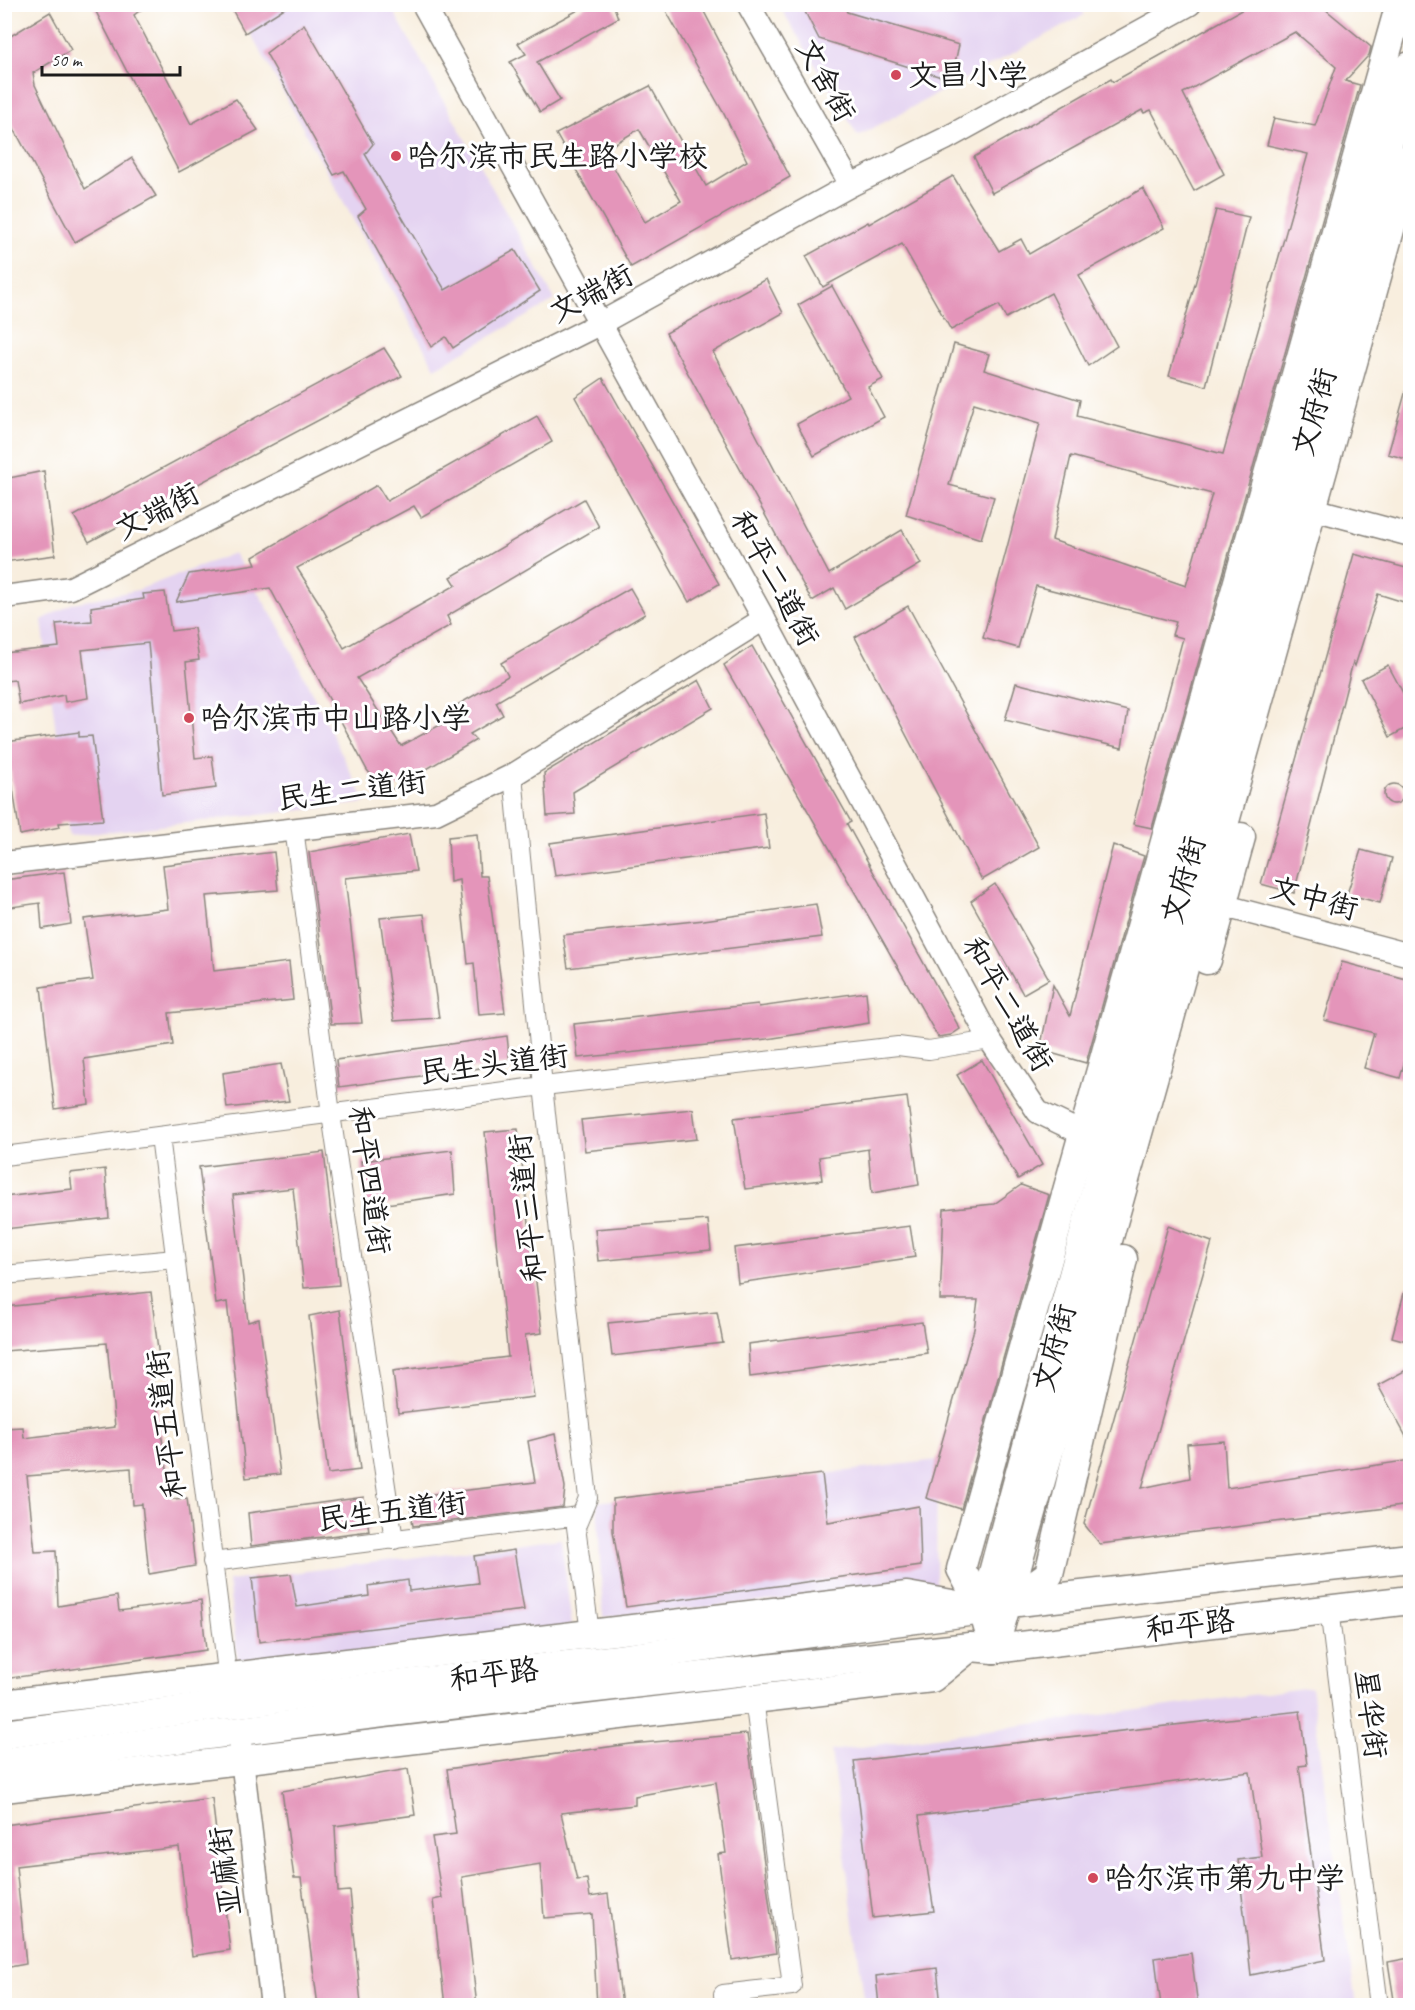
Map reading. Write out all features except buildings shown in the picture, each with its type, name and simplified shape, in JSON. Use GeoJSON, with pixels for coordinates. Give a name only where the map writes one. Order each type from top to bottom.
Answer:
{"type":"FeatureCollection","features":[{"type":"Feature","properties":{"kind":"main road"},"geometry":{"type":"LineString","coordinates":[[996,1607],[961,1569],[1400,4]]}},
{"type":"Feature","properties":{"kind":"main road","name":"文府街"},"geometry":{"type":"LineString","coordinates":[[996,1607],[1108,1145],[1410,66]]}},
{"type":"Feature","properties":{"kind":"main road","name":"文府街"},"geometry":{"type":"LineString","coordinates":[[1322,512],[1410,158]]}},
{"type":"Feature","properties":{"kind":"main road","name":"文府街"},"geometry":{"type":"LineString","coordinates":[[982,1648],[1213,902],[1322,512],[1410,228]]}},
{"type":"Feature","properties":{"kind":"main road","name":"和平路"},"geometry":{"type":"LineString","coordinates":[[4,1734],[753,1641],[996,1607],[1410,1558]]}},
{"type":"Feature","properties":{"kind":"main road","name":"和平路"},"geometry":{"type":"LineString","coordinates":[[4,1762],[232,1704],[590,1633],[907,1596],[996,1607]]}},
{"type":"Feature","properties":{"kind":"main road","name":"和平路"},"geometry":{"type":"LineString","coordinates":[[4,1704],[232,1704],[566,1690],[982,1648],[1410,1600]]}},
{"type":"Feature","properties":{"kind":"main road"},"geometry":{"type":"LineString","coordinates":[[753,1641],[818,1606]]}},
{"type":"Feature","properties":{"kind":"main road","name":"和平路"},"geometry":{"type":"LineString","coordinates":[[4,1788],[932,1678],[982,1648]]}},
{"type":"Feature","properties":{"kind":"main road"},"geometry":{"type":"LineString","coordinates":[[754,1699],[820,1663]]}},
{"type":"Feature","properties":{"kind":"street","name":"和平二道街"},"geometry":{"type":"LineString","coordinates":[[423,4],[764,619],[990,1040],[1038,1112],[1108,1145]]}},
{"type":"Feature","properties":{"kind":"street","name":"文舍街"},"geometry":{"type":"LineString","coordinates":[[748,4],[851,185]]}},
{"type":"Feature","properties":{"kind":"street","name":"文端街"},"geometry":{"type":"LineString","coordinates":[[4,597],[71,588],[599,324],[851,185],[945,139],[1190,4]]}},
{"type":"Feature","properties":{"kind":"street"},"geometry":{"type":"LineString","coordinates":[[1322,512],[1410,535]]}},
{"type":"Feature","properties":{"kind":"street","name":"民生二道街"},"geometry":{"type":"LineString","coordinates":[[4,863],[436,813],[513,775],[764,619]]}},
{"type":"Feature","properties":{"kind":"street","name":"和平三道街"},"geometry":{"type":"LineString","coordinates":[[513,775],[543,1086],[588,1498],[576,1527],[590,1633]]}},
{"type":"Feature","properties":{"kind":"street","name":"和平四道街"},"geometry":{"type":"LineString","coordinates":[[294,828],[331,1114],[394,1540]]}},
{"type":"Feature","properties":{"kind":"street","name":"文中街"},"geometry":{"type":"LineString","coordinates":[[1213,902],[1410,955]]}},
{"type":"Feature","properties":{"kind":"street","name":"民生头道街"},"geometry":{"type":"LineString","coordinates":[[4,1156],[543,1086],[898,1046],[929,1050],[990,1040]]}},
{"type":"Feature","properties":{"kind":"street","name":"和平五道街"},"geometry":{"type":"LineString","coordinates":[[160,1137],[212,1562],[232,1704]]}},
{"type":"Feature","properties":{"kind":"street"},"geometry":{"type":"LineString","coordinates":[[4,1275],[175,1259]]}},
{"type":"Feature","properties":{"kind":"street","name":"民生五道街"},"geometry":{"type":"LineString","coordinates":[[212,1562],[579,1516]]}},
{"type":"Feature","properties":{"kind":"street","name":"星华街"},"geometry":{"type":"LineString","coordinates":[[1329,1609],[1379,2006]]}},
{"type":"Feature","properties":{"kind":"street"},"geometry":{"type":"LineString","coordinates":[[724,2006],[723,1994],[792,1986],[754,1699]]}},
{"type":"Feature","properties":{"kind":"street","name":"亚麻街"},"geometry":{"type":"LineString","coordinates":[[232,1704],[242,1760],[272,2006]]}},
{"type":"Feature","properties":{"kind":"shaded area","name":"文昌小学"},"geometry":{"type":"Polygon","coordinates":[[[1081,4],[1084,15],[858,136],[779,5],[1081,4]]]}},
{"type":"Feature","properties":{"kind":"shaded area","name":"哈尔滨市民生路小学校"},"geometry":{"type":"Polygon","coordinates":[[[253,5],[390,5],[555,300],[435,368],[239,12],[253,5]]]}},
{"type":"Feature","properties":{"kind":"shaded area","name":"哈尔滨市中山路小学"},"geometry":{"type":"Polygon","coordinates":[[[234,553],[282,632],[366,803],[69,836],[42,620],[73,603],[138,590],[234,553]]]}},
{"type":"Feature","properties":{"kind":"shaded area"},"geometry":{"type":"Polygon","coordinates":[[[937,1460],[936,1585],[603,1617],[597,1502],[937,1460]]]}},
{"type":"Feature","properties":{"kind":"shaded area"},"geometry":{"type":"Polygon","coordinates":[[[561,1539],[572,1626],[239,1668],[228,1581],[561,1539]]]}},
{"type":"Feature","properties":{"kind":"shaded area","name":"哈尔滨市第九中学"},"geometry":{"type":"Polygon","coordinates":[[[1311,1687],[1356,2005],[865,2005],[831,1751],[1311,1687]]]}},
{"type":"Feature","properties":{"kind":"place","name":"文昌小学"},"geometry":{"type":"Point","coordinates":[896,75]}},
{"type":"Feature","properties":{"kind":"place","name":"哈尔滨市民生路小学校"},"geometry":{"type":"Point","coordinates":[396,156]}},
{"type":"Feature","properties":{"kind":"place","name":"哈尔滨市中山路小学"},"geometry":{"type":"Point","coordinates":[189,718]}},
{"type":"Feature","properties":{"kind":"place","name":"哈尔滨市第九中学"},"geometry":{"type":"Point","coordinates":[1093,1878]}}]}
